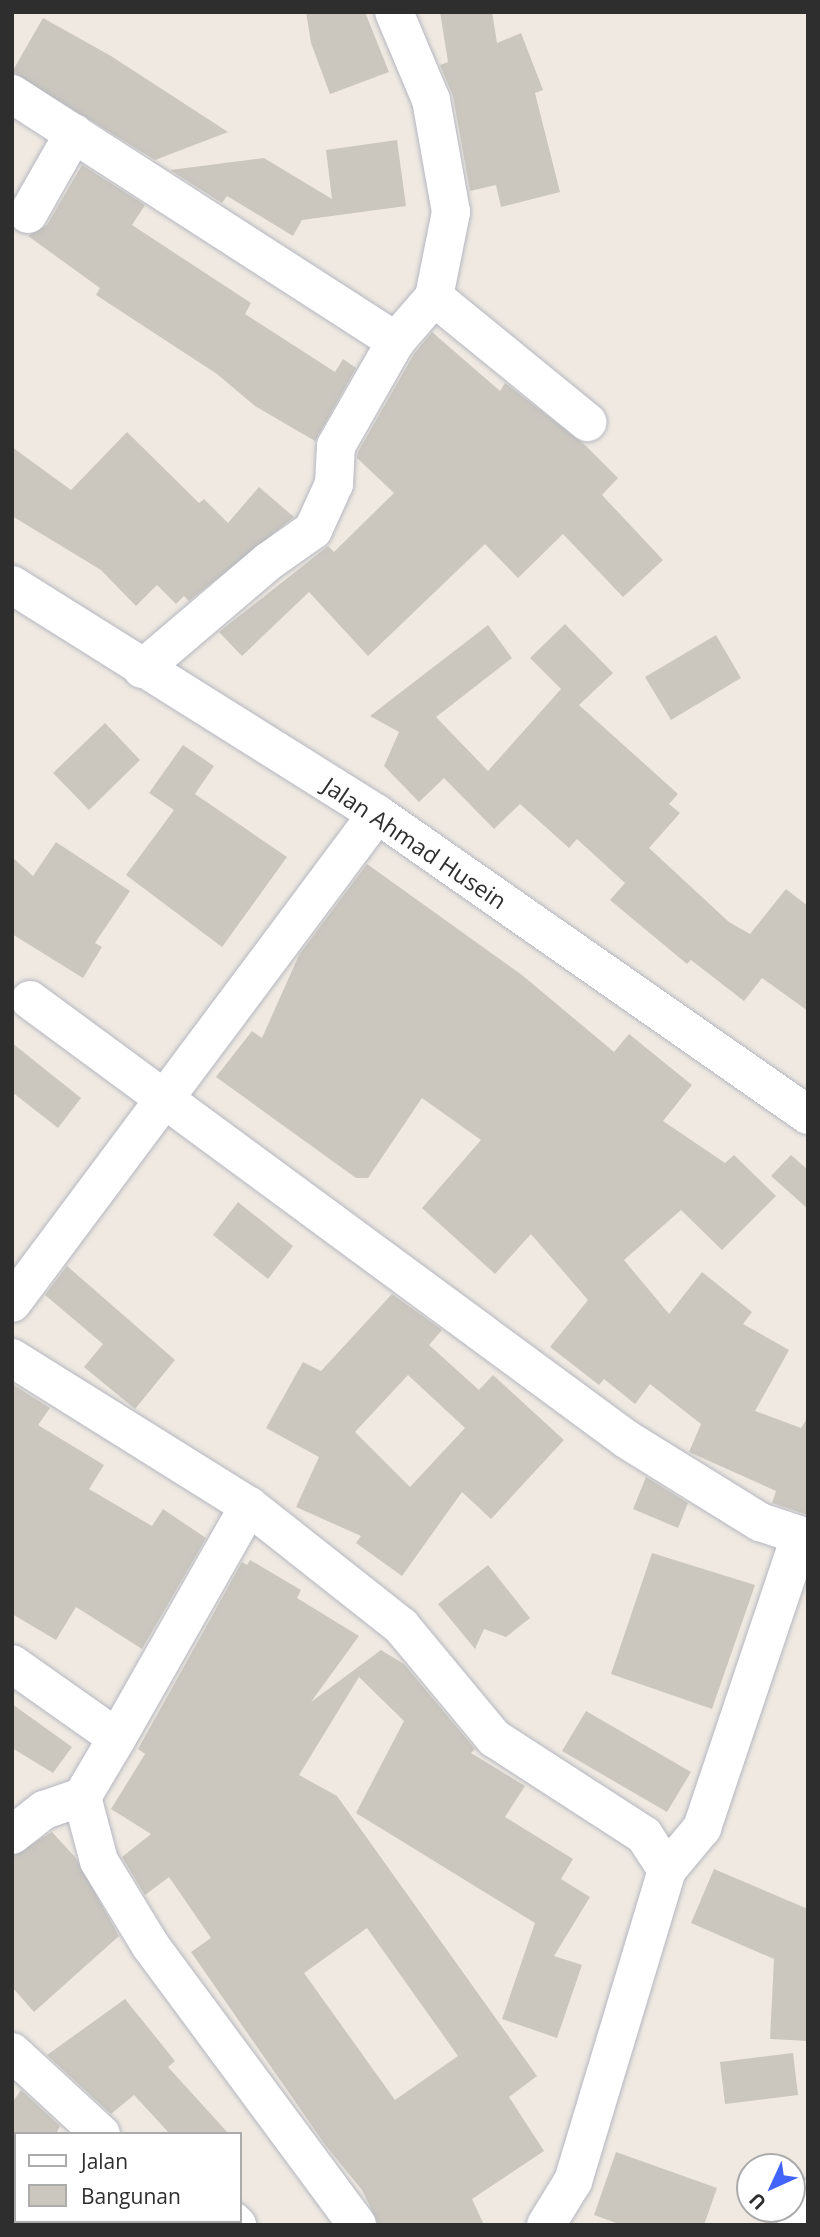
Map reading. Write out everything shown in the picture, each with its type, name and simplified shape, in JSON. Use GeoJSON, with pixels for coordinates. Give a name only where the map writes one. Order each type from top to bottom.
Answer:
{"type":"FeatureCollection","features":[{"type":"Feature","properties":{"kind":"street"},"geometry":{"type":"LineString","coordinates":[[142,669],[269,561],[313,530],[334,484],[336,446],[396,341],[434,297],[450,204],[432,100],[394,12]]}},
{"type":"Feature","properties":{"kind":"street"},"geometry":{"type":"LineString","coordinates":[[12,94],[396,341]]}},
{"type":"Feature","properties":{"kind":"street"},"geometry":{"type":"LineString","coordinates":[[28,214],[74,133]]}},
{"type":"Feature","properties":{"kind":"street"},"geometry":{"type":"LineString","coordinates":[[434,297],[587,422]]}},
{"type":"Feature","properties":{"kind":"street","name":"Jalan Ahmad Husein"},"geometry":{"type":"LineString","coordinates":[[12,585],[377,814],[808,1115]]}},
{"type":"Feature","properties":{"kind":"street"},"geometry":{"type":"LineString","coordinates":[[12,1303],[163,1097],[377,814]]}},
{"type":"Feature","properties":{"kind":"street"},"geometry":{"type":"LineString","coordinates":[[30,1000],[626,1439],[760,1522],[804,1537],[702,1828],[667,1870],[573,2181],[545,2225]]}},
{"type":"Feature","properties":{"kind":"street"},"geometry":{"type":"LineString","coordinates":[[12,1358],[249,1506],[401,1626],[495,1738],[643,1835],[667,1870]]}},
{"type":"Feature","properties":{"kind":"street"},"geometry":{"type":"LineString","coordinates":[[12,1835],[44,1810],[82,1797],[249,1506]]}},
{"type":"Feature","properties":{"kind":"street"},"geometry":{"type":"LineString","coordinates":[[12,1664],[117,1738]]}},
{"type":"Feature","properties":{"kind":"street"},"geometry":{"type":"LineString","coordinates":[[82,1797],[99,1861],[150,1945],[357,2225]]}},
{"type":"Feature","properties":{"kind":"street"},"geometry":{"type":"LineString","coordinates":[[12,2052],[99,2132]]}},
{"type":"Feature","properties":{"kind":"street"},"geometry":{"type":"LineString","coordinates":[[796,2225],[808,2199]]}},
{"type":"Feature","properties":{"kind":"building"},"geometry":{"type":"Polygon","coordinates":[[[306,12],[365,12],[389,72],[330,94],[311,43],[306,12]]]}},
{"type":"Feature","properties":{"kind":"building"},"geometry":{"type":"Polygon","coordinates":[[[440,12],[492,12],[497,43],[521,33],[543,90],[535,93],[560,192],[501,207],[496,185],[470,191],[453,96],[440,65],[448,62],[440,12]]]}},
{"type":"Feature","properties":{"kind":"building"},"geometry":{"type":"Polygon","coordinates":[[[43,18],[111,56],[228,132],[155,160],[12,72],[43,18]]]}},
{"type":"Feature","properties":{"kind":"building"},"geometry":{"type":"Polygon","coordinates":[[[397,140],[406,206],[302,220],[293,236],[227,196],[222,203],[170,170],[264,158],[332,199],[326,150],[397,140]]]}},
{"type":"Feature","properties":{"kind":"building"},"geometry":{"type":"Polygon","coordinates":[[[82,165],[145,205],[132,225],[251,303],[245,314],[335,372],[343,359],[356,368],[315,441],[255,406],[217,374],[96,295],[100,288],[28,236],[47,225],[82,165]]]}},
{"type":"Feature","properties":{"kind":"building"},"geometry":{"type":"Polygon","coordinates":[[[432,332],[500,391],[505,383],[584,444],[618,478],[602,495],[663,560],[623,597],[563,534],[518,578],[485,544],[368,656],[309,592],[242,656],[219,632],[328,546],[334,552],[394,493],[357,458],[358,452],[414,354],[432,332]]]}},
{"type":"Feature","properties":{"kind":"building"},"geometry":{"type":"Polygon","coordinates":[[[127,432],[199,503],[204,499],[228,523],[259,487],[294,517],[189,601],[184,596],[176,604],[157,585],[136,606],[101,570],[12,516],[12,447],[71,490],[127,432]]]}},
{"type":"Feature","properties":{"kind":"building"},"geometry":{"type":"Polygon","coordinates":[[[565,624],[613,673],[579,705],[678,794],[669,804],[680,813],[649,848],[729,922],[750,934],[786,889],[808,906],[808,1011],[762,978],[744,1001],[691,960],[687,964],[610,900],[625,883],[577,839],[569,848],[520,804],[494,829],[444,778],[419,802],[384,766],[399,732],[370,716],[488,625],[512,658],[436,717],[488,771],[561,689],[530,658],[565,624]]]}},
{"type":"Feature","properties":{"kind":"building"},"geometry":{"type":"Polygon","coordinates":[[[716,635],[741,678],[671,720],[645,677],[716,635]]]}},
{"type":"Feature","properties":{"kind":"building"},"geometry":{"type":"Polygon","coordinates":[[[105,723],[140,760],[89,810],[53,773],[105,723]]]}},
{"type":"Feature","properties":{"kind":"building"},"geometry":{"type":"Polygon","coordinates":[[[183,745],[214,766],[195,794],[287,857],[222,947],[126,875],[174,810],[149,793],[183,745]]]}},
{"type":"Feature","properties":{"kind":"building"},"geometry":{"type":"Polygon","coordinates":[[[56,842],[130,891],[95,943],[102,947],[83,978],[12,934],[12,857],[33,876],[56,842]]]}},
{"type":"Feature","properties":{"kind":"building"},"geometry":{"type":"Polygon","coordinates":[[[367,864],[522,975],[614,1052],[629,1034],[692,1085],[663,1121],[725,1163],[734,1155],[776,1196],[722,1250],[681,1210],[624,1260],[669,1314],[702,1272],[752,1312],[743,1324],[789,1350],[755,1411],[801,1428],[808,1417],[808,1515],[772,1503],[776,1491],[689,1452],[701,1424],[650,1384],[635,1404],[604,1379],[599,1385],[550,1347],[588,1300],[531,1234],[495,1274],[422,1208],[481,1140],[422,1098],[368,1178],[356,1178],[216,1077],[252,1031],[262,1038],[299,955],[367,864]]]}},
{"type":"Feature","properties":{"kind":"building"},"geometry":{"type":"Polygon","coordinates":[[[12,1043],[81,1098],[58,1128],[12,1092],[12,1043]]]}},
{"type":"Feature","properties":{"kind":"building"},"geometry":{"type":"Polygon","coordinates":[[[791,1155],[808,1170],[808,1209],[771,1176],[791,1155]]]}},
{"type":"Feature","properties":{"kind":"building"},"geometry":{"type":"Polygon","coordinates":[[[238,1202],[293,1246],[268,1279],[213,1235],[238,1202]]]}},
{"type":"Feature","properties":{"kind":"building"},"geometry":{"type":"Polygon","coordinates":[[[67,1266],[175,1360],[135,1409],[84,1367],[103,1344],[45,1295],[67,1266]]]}},
{"type":"Feature","properties":{"kind":"building"},"geometry":{"type":"Polygon","coordinates":[[[392,1294],[442,1330],[429,1345],[479,1390],[493,1375],[564,1440],[491,1519],[462,1492],[402,1576],[356,1543],[361,1536],[296,1507],[319,1457],[266,1428],[303,1362],[321,1371],[392,1294]],[[408,1375],[355,1432],[410,1487],[465,1428],[408,1375]]]}},
{"type":"Feature","properties":{"kind":"building"},"geometry":{"type":"Polygon","coordinates":[[[12,1384],[50,1408],[38,1425],[104,1465],[89,1489],[152,1526],[163,1509],[206,1538],[142,1649],[76,1607],[56,1640],[12,1614],[12,1384]]]}},
{"type":"Feature","properties":{"kind":"building"},"geometry":{"type":"Polygon","coordinates":[[[646,1477],[688,1503],[678,1528],[633,1509],[646,1477]]]}},
{"type":"Feature","properties":{"kind":"building"},"geometry":{"type":"Polygon","coordinates":[[[652,1553],[755,1585],[712,1709],[611,1674],[652,1553]]]}},
{"type":"Feature","properties":{"kind":"building"},"geometry":{"type":"Polygon","coordinates":[[[250,1560],[301,1590],[297,1598],[359,1636],[311,1702],[381,1650],[404,1664],[475,1749],[471,1753],[525,1786],[505,1817],[573,1859],[561,1879],[590,1897],[554,1956],[582,1965],[557,2038],[502,2019],[535,1923],[356,1813],[404,1721],[359,1677],[299,1775],[337,1796],[537,2076],[509,2097],[544,2151],[472,2199],[484,2225],[379,2225],[362,2190],[326,2146],[191,1952],[211,1938],[169,1877],[145,1895],[122,1857],[151,1834],[111,1809],[145,1754],[138,1749],[242,1562],[247,1565],[250,1560]],[[367,1928],[304,1973],[395,2100],[458,2056],[367,1928]]]}},
{"type":"Feature","properties":{"kind":"building"},"geometry":{"type":"Polygon","coordinates":[[[488,1565],[530,1618],[506,1637],[484,1629],[475,1649],[438,1604],[488,1565]]]}},
{"type":"Feature","properties":{"kind":"building"},"geometry":{"type":"Polygon","coordinates":[[[12,1704],[72,1747],[53,1773],[12,1748],[12,1704]]]}},
{"type":"Feature","properties":{"kind":"building"},"geometry":{"type":"Polygon","coordinates":[[[586,1711],[691,1772],[667,1812],[562,1751],[586,1711]]]}},
{"type":"Feature","properties":{"kind":"building"},"geometry":{"type":"Polygon","coordinates":[[[52,1832],[75,1857],[119,1936],[34,2012],[12,1987],[12,1856],[52,1832]]]}},
{"type":"Feature","properties":{"kind":"building"},"geometry":{"type":"Polygon","coordinates":[[[714,1869],[808,1909],[808,2041],[770,2039],[774,1959],[691,1923],[714,1869]]]}},
{"type":"Feature","properties":{"kind":"building"},"geometry":{"type":"Polygon","coordinates":[[[125,1999],[175,2061],[168,2067],[227,2132],[168,2132],[134,2095],[111,2114],[47,2055],[125,1999]]]}},
{"type":"Feature","properties":{"kind":"building"},"geometry":{"type":"Polygon","coordinates":[[[793,2053],[798,2095],[725,2104],[720,2062],[793,2053]]]}},
{"type":"Feature","properties":{"kind":"building"},"geometry":{"type":"Polygon","coordinates":[[[21,2090],[60,2126],[57,2132],[12,2134],[12,2103],[21,2090]]]}},
{"type":"Feature","properties":{"kind":"building"},"geometry":{"type":"Polygon","coordinates":[[[616,2152],[717,2188],[704,2225],[622,2225],[594,2215],[616,2152]]]}}]}
